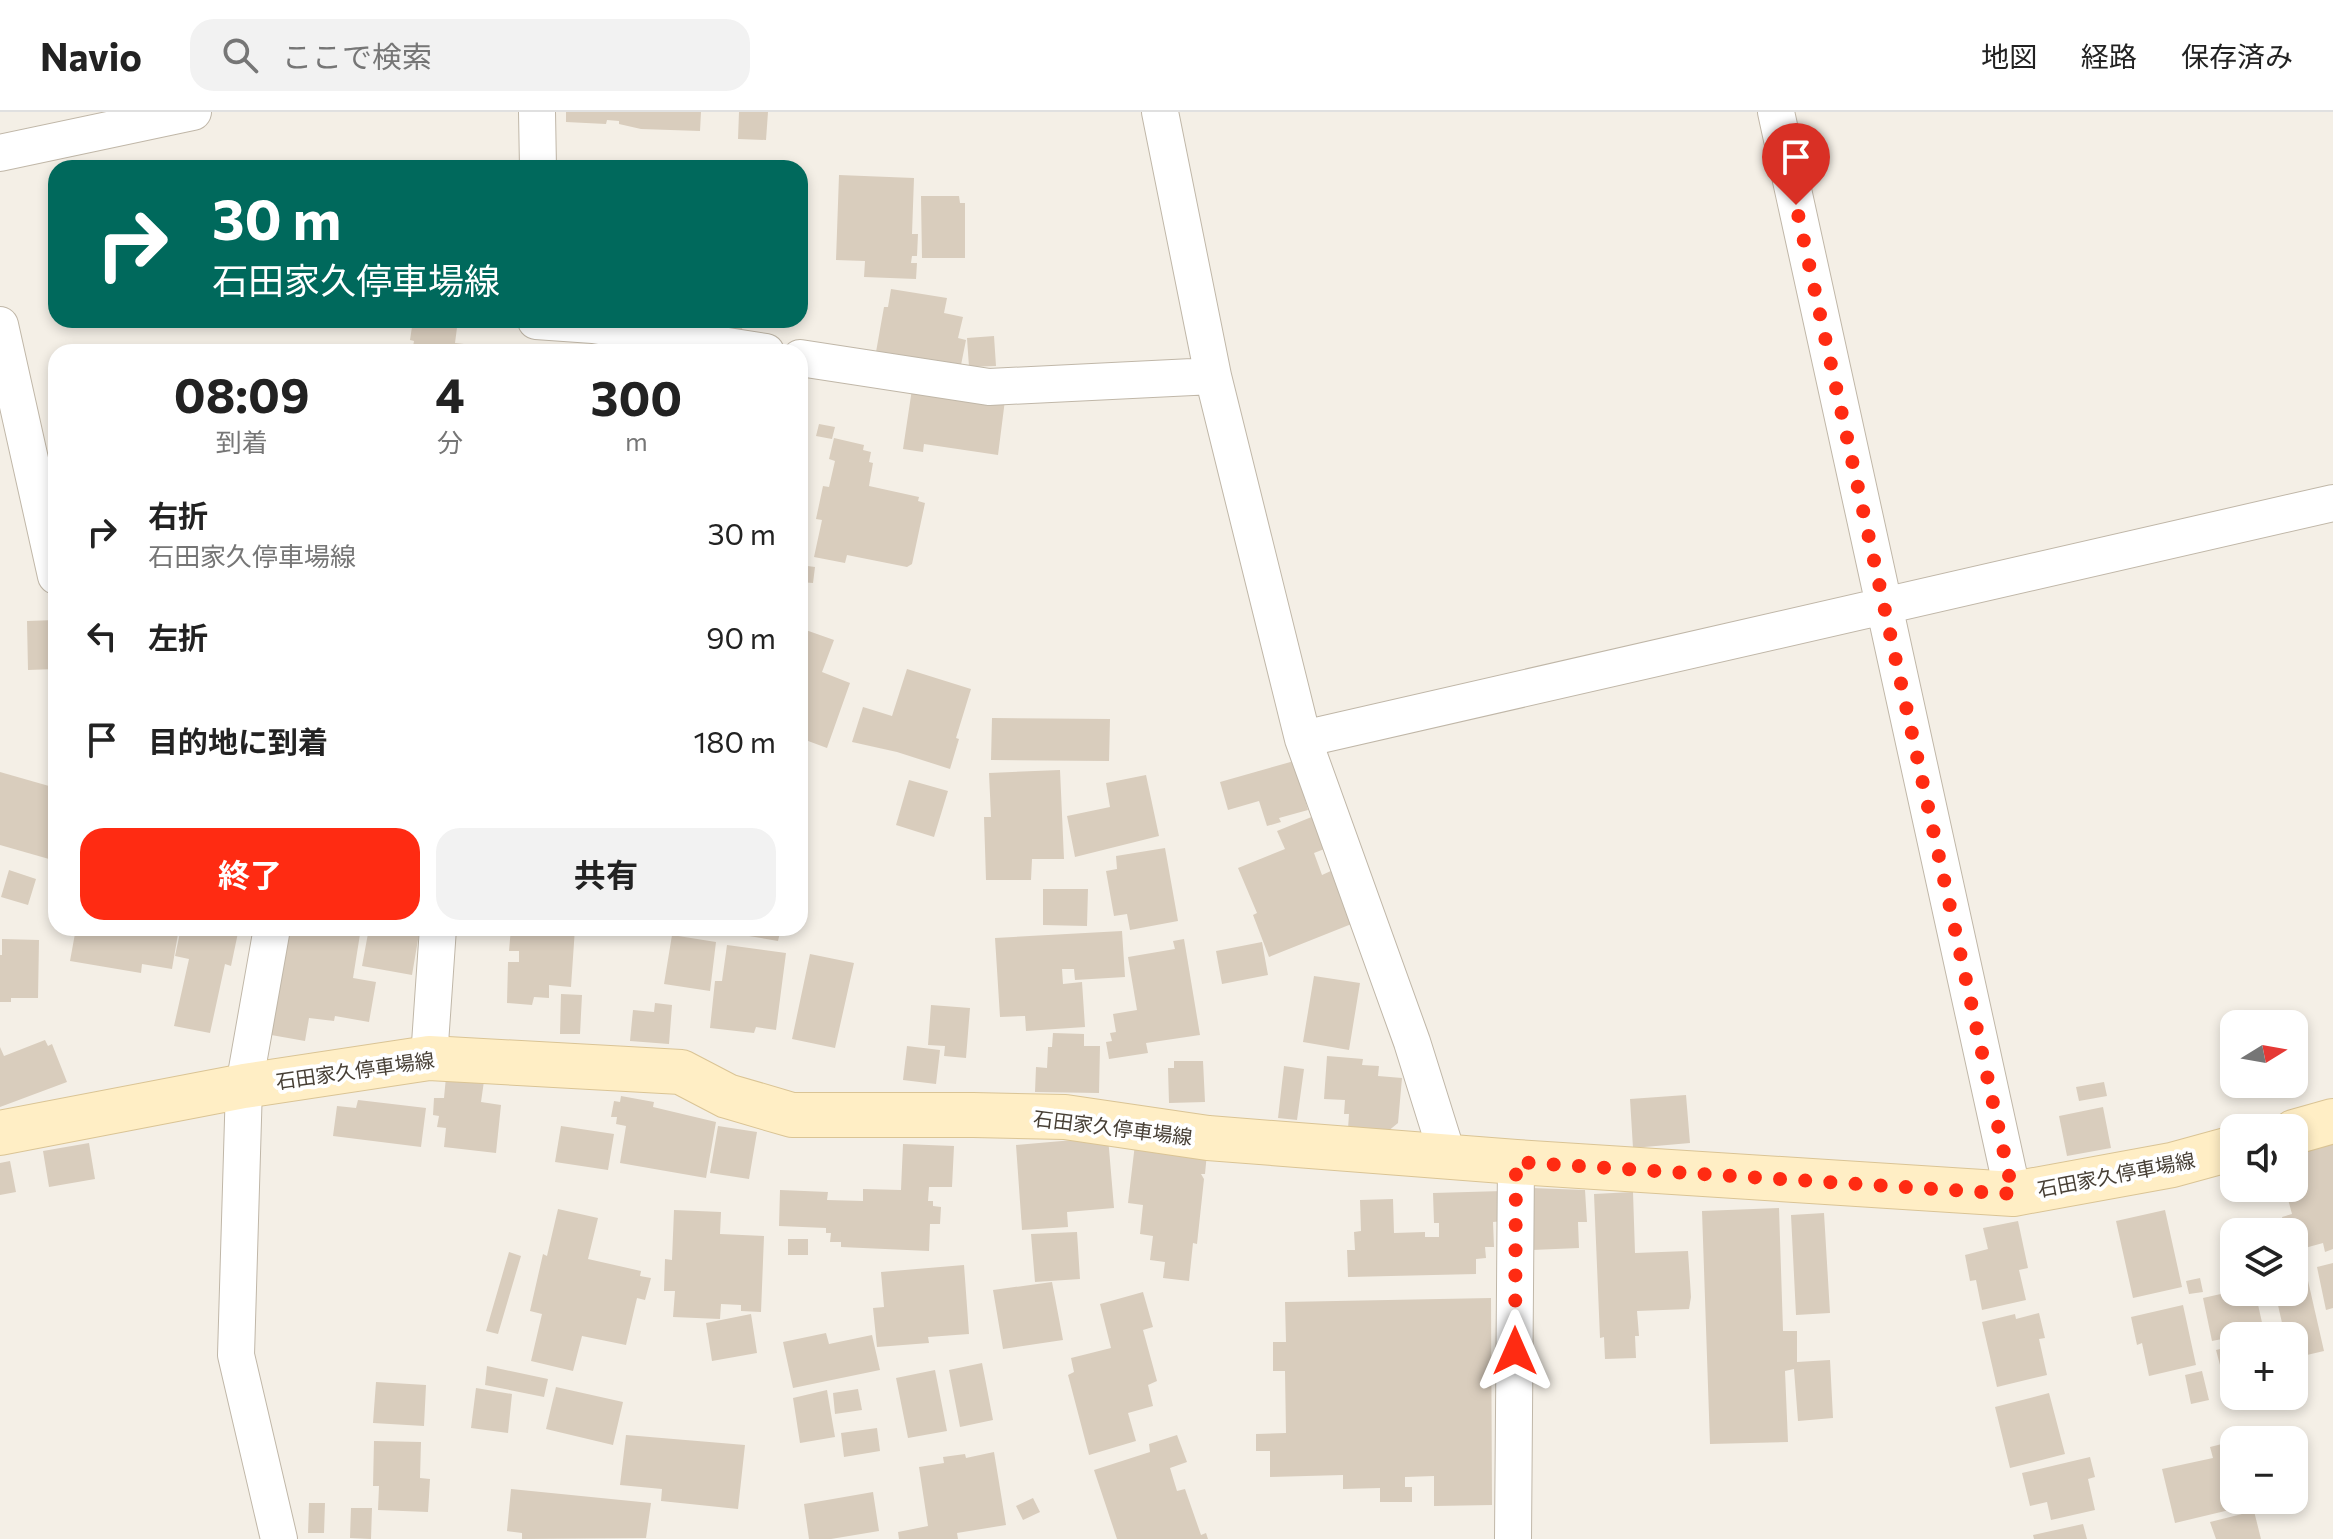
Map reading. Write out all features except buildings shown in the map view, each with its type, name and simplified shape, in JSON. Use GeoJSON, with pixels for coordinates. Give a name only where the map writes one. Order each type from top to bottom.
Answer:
{"type":"FeatureCollection","features":[{"type":"Feature","properties":{"kind":"main road","name":"石田家久停車場線"},"geometry":{"type":"LineString","coordinates":[[0,1133],[244,1086],[429,1058],[681,1072],[727,1096],[792,1115],[1065,1117],[1208,1138],[1516,1162],[2013,1194],[2172,1165],[2220,1152]]}},
{"type":"Feature","properties":{"kind":"main road"},"geometry":{"type":"LineString","coordinates":[[2308,1128],[2333,1121]]}},
{"type":"Feature","properties":{"kind":"street"},"geometry":{"type":"LineString","coordinates":[[0,153],[193,112]]}},
{"type":"Feature","properties":{"kind":"street"},"geometry":{"type":"LineString","coordinates":[[537,112],[538,160]]}},
{"type":"Feature","properties":{"kind":"street"},"geometry":{"type":"LineString","coordinates":[[1160,112],[1213,376],[1303,739],[1412,1042],[1448,1157]]}},
{"type":"Feature","properties":{"kind":"street"},"geometry":{"type":"LineString","coordinates":[[1776,112],[2013,1194]]}},
{"type":"Feature","properties":{"kind":"street"},"geometry":{"type":"LineString","coordinates":[[0,325],[48,540]]}},
{"type":"Feature","properties":{"kind":"street"},"geometry":{"type":"LineString","coordinates":[[612,328],[715,344]]}},
{"type":"Feature","properties":{"kind":"street"},"geometry":{"type":"LineString","coordinates":[[808,359],[989,387],[1213,376]]}},
{"type":"Feature","properties":{"kind":"street"},"geometry":{"type":"LineString","coordinates":[[1303,739],[2333,503]]}},
{"type":"Feature","properties":{"kind":"street"},"geometry":{"type":"LineString","coordinates":[[271,936],[244,1086],[236,1355],[279,1539]]}},
{"type":"Feature","properties":{"kind":"street"},"geometry":{"type":"LineString","coordinates":[[429,1058],[437,936]]}},
{"type":"Feature","properties":{"kind":"street"},"geometry":{"type":"LineString","coordinates":[[1513,1539],[1516,1162]]}},
{"type":"Feature","properties":{"kind":"route"},"geometry":{"type":"LineString","coordinates":[[1515,1351],[1516,1162],[2013,1194],[1796,205]]}}]}
